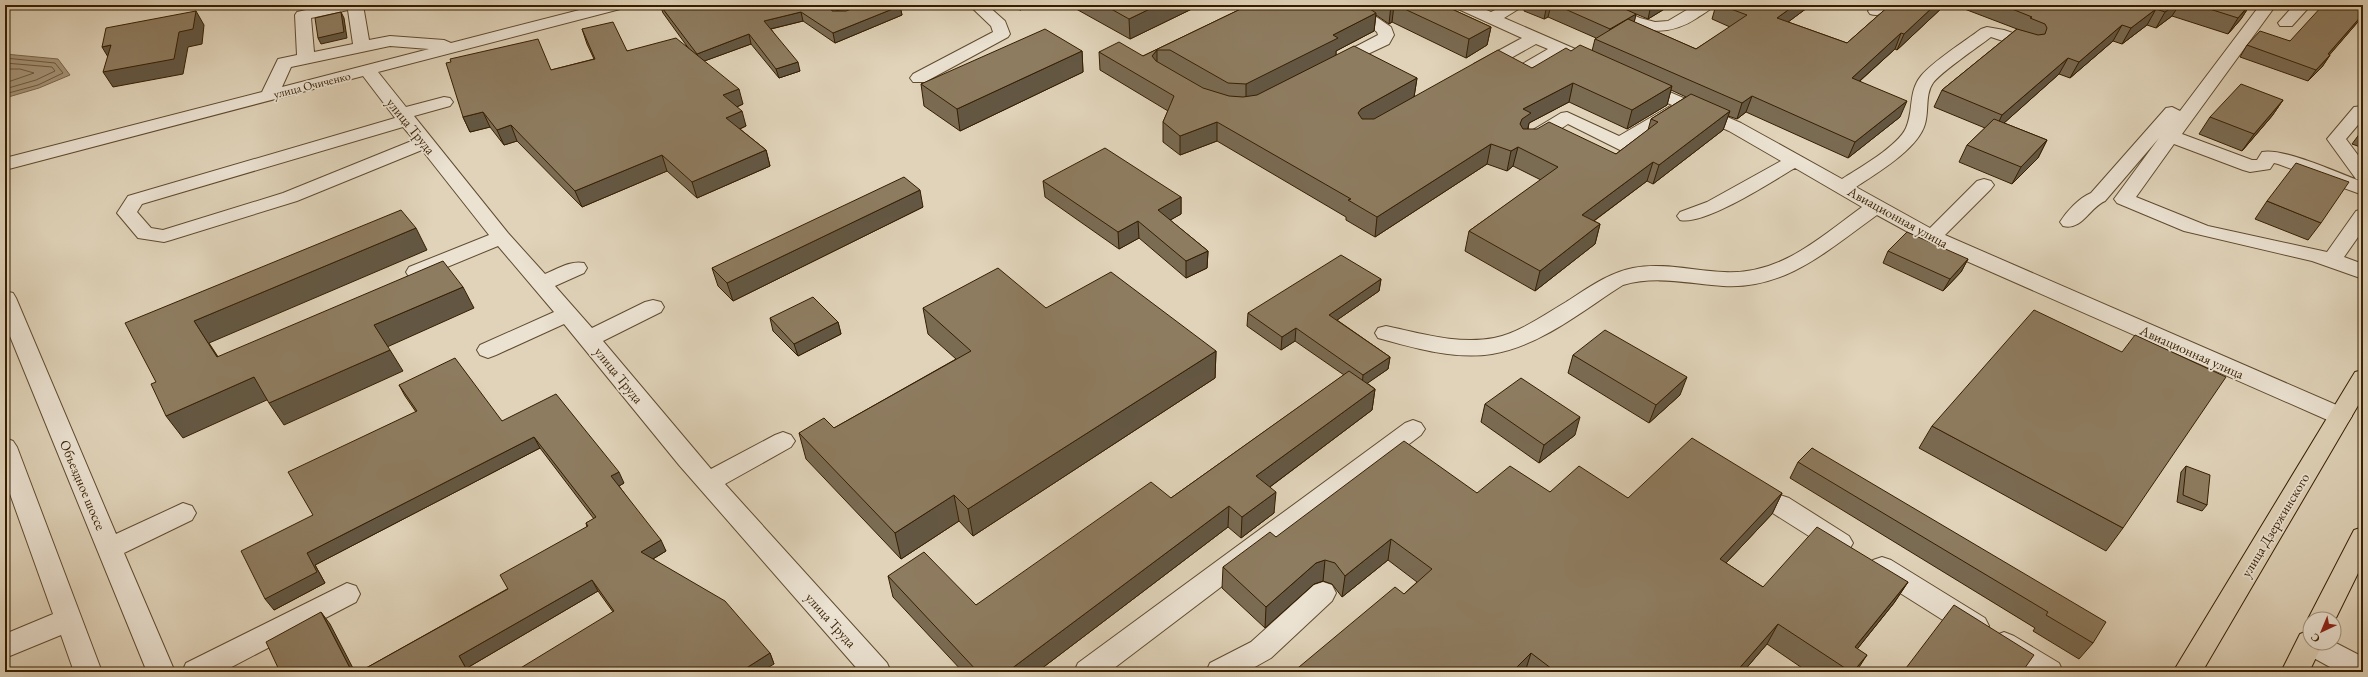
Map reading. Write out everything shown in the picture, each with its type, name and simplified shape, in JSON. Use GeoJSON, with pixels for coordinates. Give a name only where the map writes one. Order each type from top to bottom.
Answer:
{"type":"FeatureCollection","features":[{"type":"Feature","properties":{"kind":"main road","name":"улица Дзержинского"},"geometry":{"type":"LineString","coordinates":[[2187,672],[2363,378]]}},
{"type":"Feature","properties":{"kind":"main road"},"geometry":{"type":"LineString","coordinates":[[2326,611],[2363,536]]}},
{"type":"Feature","properties":{"kind":"main road"},"geometry":{"type":"LineString","coordinates":[[2295,672],[2306,651]]}},
{"type":"Feature","properties":{"kind":"street"},"geometry":{"type":"LineString","coordinates":[[306,59],[303,15],[352,5]]}},
{"type":"Feature","properties":{"kind":"street"},"geometry":{"type":"LineString","coordinates":[[355,5],[362,47]]}},
{"type":"Feature","properties":{"kind":"street","name":"улица Очиченко"},"geometry":{"type":"LineString","coordinates":[[5,164],[618,5]]}},
{"type":"Feature","properties":{"kind":"street"},"geometry":{"type":"LineString","coordinates":[[919,78],[1002,34],[999,24],[977,5]]}},
{"type":"Feature","properties":{"kind":"street"},"geometry":{"type":"LineString","coordinates":[[1320,73],[1382,40],[1386,35],[1385,30],[1348,5]]}},
{"type":"Feature","properties":{"kind":"street"},"geometry":{"type":"LineString","coordinates":[[1462,5],[1604,69]]}},
{"type":"Feature","properties":{"kind":"street"},"geometry":{"type":"LineString","coordinates":[[1492,18],[1517,5]]}},
{"type":"Feature","properties":{"kind":"street"},"geometry":{"type":"LineString","coordinates":[[1597,5],[1637,22],[1660,27],[1674,24],[1706,5]]}},
{"type":"Feature","properties":{"kind":"street"},"geometry":{"type":"LineString","coordinates":[[2163,133],[2268,5]]}},
{"type":"Feature","properties":{"kind":"street"},"geometry":{"type":"LineString","coordinates":[[2070,222],[2091,200],[2098,197],[2268,5]]}},
{"type":"Feature","properties":{"kind":"street"},"geometry":{"type":"LineString","coordinates":[[2268,5],[2124,199],[2198,229],[2238,239],[2285,247],[2332,260],[2363,272]]}},
{"type":"Feature","properties":{"kind":"street"},"geometry":{"type":"LineString","coordinates":[[2286,23],[2303,5]]}},
{"type":"Feature","properties":{"kind":"street"},"geometry":{"type":"LineString","coordinates":[[1843,187],[1868,170],[1912,135],[1916,126],[1922,85],[1928,78],[1983,34],[1998,33],[2030,45]]}},
{"type":"Feature","properties":{"kind":"street"},"geometry":{"type":"LineString","coordinates":[[1467,76],[1534,38]]}},
{"type":"Feature","properties":{"kind":"street"},"geometry":{"type":"LineString","coordinates":[[269,96],[284,64],[390,41],[459,47]]}},
{"type":"Feature","properties":{"kind":"street"},"geometry":{"type":"LineString","coordinates":[[1518,74],[1561,49]]}},
{"type":"Feature","properties":{"kind":"street","name":"улица Труда"},"geometry":{"type":"LineString","coordinates":[[368,71],[403,117],[501,237],[568,314],[708,482],[877,672]]}},
{"type":"Feature","properties":{"kind":"street","name":"Авиационная улица"},"geometry":{"type":"LineString","coordinates":[[1626,78],[1735,127],[1932,237],[2340,416]]}},
{"type":"Feature","properties":{"kind":"street"},"geometry":{"type":"LineString","coordinates":[[2163,133],[2196,96]]}},
{"type":"Feature","properties":{"kind":"street"},"geometry":{"type":"LineString","coordinates":[[424,143],[290,197],[164,236],[145,234],[127,213],[135,200],[403,117],[444,102]]}},
{"type":"Feature","properties":{"kind":"street"},"geometry":{"type":"LineString","coordinates":[[1526,143],[1566,117],[1620,144],[1684,104]]}},
{"type":"Feature","properties":{"kind":"street"},"geometry":{"type":"LineString","coordinates":[[2363,111],[2360,111],[2336,139],[2363,175]]}},
{"type":"Feature","properties":{"kind":"street"},"geometry":{"type":"LineString","coordinates":[[2163,133],[2250,166],[2262,165],[2269,156],[2285,160],[2363,189]]}},
{"type":"Feature","properties":{"kind":"street"},"geometry":{"type":"LineString","coordinates":[[1687,216],[1714,206],[1796,160]]}},
{"type":"Feature","properties":{"kind":"street"},"geometry":{"type":"LineString","coordinates":[[1932,237],[1984,185]]}},
{"type":"Feature","properties":{"kind":"street"},"geometry":{"type":"LineString","coordinates":[[1386,333],[1452,346],[1493,346],[1518,339],[1616,280],[1631,274],[1664,273],[1732,279],[1760,278],[1783,270],[1876,206]]}},
{"type":"Feature","properties":{"kind":"street"},"geometry":{"type":"LineString","coordinates":[[2332,260],[2363,215]]}},
{"type":"Feature","properties":{"kind":"street"},"geometry":{"type":"LineString","coordinates":[[398,280],[501,237]]}},
{"type":"Feature","properties":{"kind":"street"},"geometry":{"type":"LineString","coordinates":[[541,284],[577,268]]}},
{"type":"Feature","properties":{"kind":"street","name":"Объездное шоссе"},"geometry":{"type":"LineString","coordinates":[[5,298],[161,672]]}},
{"type":"Feature","properties":{"kind":"street"},"geometry":{"type":"LineString","coordinates":[[589,339],[653,307]]}},
{"type":"Feature","properties":{"kind":"street"},"geometry":{"type":"LineString","coordinates":[[488,350],[568,314]]}},
{"type":"Feature","properties":{"kind":"street"},"geometry":{"type":"LineString","coordinates":[[1088,672],[1412,429]]}},
{"type":"Feature","properties":{"kind":"street"},"geometry":{"type":"LineString","coordinates":[[708,482],[783,441]]}},
{"type":"Feature","properties":{"kind":"street"},"geometry":{"type":"LineString","coordinates":[[5,447],[88,672]]}},
{"type":"Feature","properties":{"kind":"street"},"geometry":{"type":"LineString","coordinates":[[1780,505],[2049,672]]}},
{"type":"Feature","properties":{"kind":"street"},"geometry":{"type":"LineString","coordinates":[[109,549],[183,513]]}},
{"type":"Feature","properties":{"kind":"street"},"geometry":{"type":"LineString","coordinates":[[1220,672],[1261,650],[1323,593]]}},
{"type":"Feature","properties":{"kind":"street"},"geometry":{"type":"LineString","coordinates":[[196,672],[347,594]]}},
{"type":"Feature","properties":{"kind":"street"},"geometry":{"type":"LineString","coordinates":[[5,646],[68,620]]}},
{"type":"Feature","properties":{"kind":"street"},"geometry":{"type":"LineString","coordinates":[[2326,651],[2363,671]]}},
{"type":"Feature","properties":{"kind":"water"},"geometry":{"type":"Polygon","coordinates":[[[5,54],[58,59],[70,75],[39,88],[5,98],[5,54]]]}},
{"type":"Feature","properties":{"kind":"building"},"geometry":{"type":"Polygon","coordinates":[[[660,5],[831,5],[832,11],[846,11],[861,5],[900,6],[833,33],[801,12],[764,21],[798,62],[776,69],[749,34],[697,54],[660,5]]]}},
{"type":"Feature","properties":{"kind":"building"},"geometry":{"type":"Polygon","coordinates":[[[1104,5],[1158,5],[1129,19],[1104,5]]]}},
{"type":"Feature","properties":{"kind":"building"},"geometry":{"type":"Polygon","coordinates":[[[1249,5],[1364,5],[1376,13],[1333,35],[1338,38],[1246,84],[1228,83],[1170,50],[1157,50],[1152,56],[1156,61],[1203,88],[1229,96],[1243,97],[1257,95],[1354,46],[1417,78],[1361,109],[1358,113],[1362,119],[1374,119],[1498,50],[1532,68],[1566,48],[1571,51],[1580,45],[1672,86],[1632,110],[1573,83],[1523,109],[1531,113],[1522,119],[1520,124],[1523,129],[1537,129],[1549,122],[1616,154],[1658,122],[1651,119],[1691,94],[1730,111],[1659,165],[1653,162],[1582,215],[1600,224],[1540,271],[1469,231],[1558,167],[1518,147],[1511,151],[1491,144],[1377,217],[1348,200],[1351,199],[1217,122],[1180,136],[1163,122],[1174,96],[1099,52],[1119,42],[1143,56],[1249,5]]]}},
{"type":"Feature","properties":{"kind":"building"},"geometry":{"type":"Polygon","coordinates":[[[1396,5],[1443,5],[1491,27],[1469,39],[1396,5]]]}},
{"type":"Feature","properties":{"kind":"building"},"geometry":{"type":"Polygon","coordinates":[[[1556,5],[1616,5],[1636,14],[1610,29],[1556,5]]]}},
{"type":"Feature","properties":{"kind":"building"},"geometry":{"type":"Polygon","coordinates":[[[1720,5],[1795,5],[1777,18],[1847,43],[1890,5],[1935,5],[1904,34],[1901,33],[1852,78],[1907,101],[1855,142],[1752,96],[1742,103],[1595,39],[1628,19],[1696,49],[1747,15],[1720,5]]]}},
{"type":"Feature","properties":{"kind":"building"},"geometry":{"type":"Polygon","coordinates":[[[2002,5],[2175,5],[2165,12],[2156,9],[2131,28],[2122,25],[2079,62],[2068,58],[2002,115],[1942,90],[2017,29],[2038,35],[2045,34],[2047,28],[2045,24],[2002,5]]]}},
{"type":"Feature","properties":{"kind":"building"},"geometry":{"type":"Polygon","coordinates":[[[2197,5],[2249,5],[2238,18],[2197,5]]]}},
{"type":"Feature","properties":{"kind":"building"},"geometry":{"type":"Polygon","coordinates":[[[2323,5],[2363,5],[2363,14],[2316,70],[2247,45],[2260,31],[2290,41],[2323,5]]]}},
{"type":"Feature","properties":{"kind":"building"},"geometry":{"type":"Polygon","coordinates":[[[196,11],[193,29],[179,32],[174,59],[103,72],[111,45],[102,47],[106,28],[196,11]]]}},
{"type":"Feature","properties":{"kind":"building"},"geometry":{"type":"Polygon","coordinates":[[[341,12],[344,32],[318,38],[315,18],[341,12]]]}},
{"type":"Feature","properties":{"kind":"building"},"geometry":{"type":"Polygon","coordinates":[[[613,22],[627,51],[676,38],[739,89],[723,95],[742,111],[726,118],[766,150],[692,182],[662,155],[575,191],[511,125],[497,130],[483,112],[463,117],[446,63],[451,62],[450,59],[538,39],[551,70],[595,59],[582,29],[613,22]]]}},
{"type":"Feature","properties":{"kind":"building"},"geometry":{"type":"Polygon","coordinates":[[[1045,29],[1082,51],[957,109],[921,84],[1045,29]]]}},
{"type":"Feature","properties":{"kind":"building"},"geometry":{"type":"Polygon","coordinates":[[[2241,84],[2283,100],[2254,134],[2210,117],[2241,84]]]}},
{"type":"Feature","properties":{"kind":"building"},"geometry":{"type":"Polygon","coordinates":[[[1994,119],[2047,140],[2021,167],[1967,145],[1994,119]]]}},
{"type":"Feature","properties":{"kind":"building"},"geometry":{"type":"Polygon","coordinates":[[[1105,148],[1181,197],[1158,210],[1208,251],[1186,261],[1138,221],[1118,232],[1043,181],[1105,148]]]}},
{"type":"Feature","properties":{"kind":"building"},"geometry":{"type":"Polygon","coordinates":[[[2296,163],[2349,182],[2321,223],[2267,201],[2296,163]]]}},
{"type":"Feature","properties":{"kind":"building"},"geometry":{"type":"Polygon","coordinates":[[[904,177],[920,190],[727,283],[712,268],[904,177]]]}},
{"type":"Feature","properties":{"kind":"building"},"geometry":{"type":"Polygon","coordinates":[[[401,210],[416,228],[194,321],[217,357],[443,261],[463,287],[374,325],[390,350],[269,403],[254,377],[166,416],[151,384],[156,382],[125,323],[401,210]]]}},
{"type":"Feature","properties":{"kind":"building"},"geometry":{"type":"Polygon","coordinates":[[[1907,232],[1968,259],[1950,279],[1888,251],[1907,232]]]}},
{"type":"Feature","properties":{"kind":"building"},"geometry":{"type":"Polygon","coordinates":[[[1341,255],[1381,279],[1329,315],[1390,357],[1363,375],[1296,328],[1282,337],[1248,313],[1341,255]]]}},
{"type":"Feature","properties":{"kind":"building"},"geometry":{"type":"Polygon","coordinates":[[[998,268],[1046,308],[1111,272],[1216,351],[968,509],[954,495],[895,533],[799,433],[824,418],[834,428],[971,351],[923,308],[998,268]]]}},
{"type":"Feature","properties":{"kind":"building"},"geometry":{"type":"Polygon","coordinates":[[[813,297],[838,322],[794,344],[770,318],[813,297]]]}},
{"type":"Feature","properties":{"kind":"building"},"geometry":{"type":"Polygon","coordinates":[[[2034,310],[2122,352],[2135,335],[2226,377],[2123,528],[1932,426],[2034,310]]]}},
{"type":"Feature","properties":{"kind":"building"},"geometry":{"type":"Polygon","coordinates":[[[1605,330],[1687,377],[1656,405],[1573,355],[1605,330]]]}},
{"type":"Feature","properties":{"kind":"building"},"geometry":{"type":"Polygon","coordinates":[[[455,358],[502,421],[556,394],[619,472],[611,476],[661,540],[641,552],[725,601],[770,653],[740,672],[514,672],[614,611],[592,580],[459,656],[468,672],[359,672],[508,589],[500,575],[588,526],[586,523],[596,517],[534,437],[307,553],[317,572],[265,599],[241,551],[313,515],[288,472],[417,411],[399,385],[455,358]]]}},
{"type":"Feature","properties":{"kind":"building"},"geometry":{"type":"Polygon","coordinates":[[[1349,371],[1375,389],[1256,476],[1276,492],[1242,517],[1229,506],[1007,672],[978,672],[888,576],[924,552],[976,605],[1151,482],[1171,498],[1349,371]]]}},
{"type":"Feature","properties":{"kind":"building"},"geometry":{"type":"Polygon","coordinates":[[[1521,378],[1580,417],[1544,445],[1485,404],[1521,378]]]}},
{"type":"Feature","properties":{"kind":"building"},"geometry":{"type":"Polygon","coordinates":[[[1692,438],[1782,493],[1720,559],[1763,587],[1817,527],[1908,582],[1855,647],[1867,655],[1853,672],[1778,624],[1736,672],[1556,672],[1531,653],[1512,672],[1293,672],[1395,587],[1404,594],[1432,569],[1391,539],[1345,576],[1335,563],[1325,560],[1316,563],[1266,607],[1223,567],[1270,532],[1276,537],[1404,441],[1477,493],[1510,466],[1550,492],[1579,466],[1628,498],[1692,438]]]}},
{"type":"Feature","properties":{"kind":"building"},"geometry":{"type":"Polygon","coordinates":[[[1812,448],[2106,622],[2093,643],[2046,615],[2048,612],[1798,462],[1812,448]]]}},
{"type":"Feature","properties":{"kind":"building"},"geometry":{"type":"Polygon","coordinates":[[[2186,466],[2210,475],[2207,505],[2183,495],[2186,466]]]}},
{"type":"Feature","properties":{"kind":"building"},"geometry":{"type":"Polygon","coordinates":[[[1954,605],[2034,655],[2022,672],[1903,672],[1954,605]]]}},
{"type":"Feature","properties":{"kind":"building"},"geometry":{"type":"Polygon","coordinates":[[[321,612],[352,672],[280,672],[266,642],[321,612]]]}}]}
